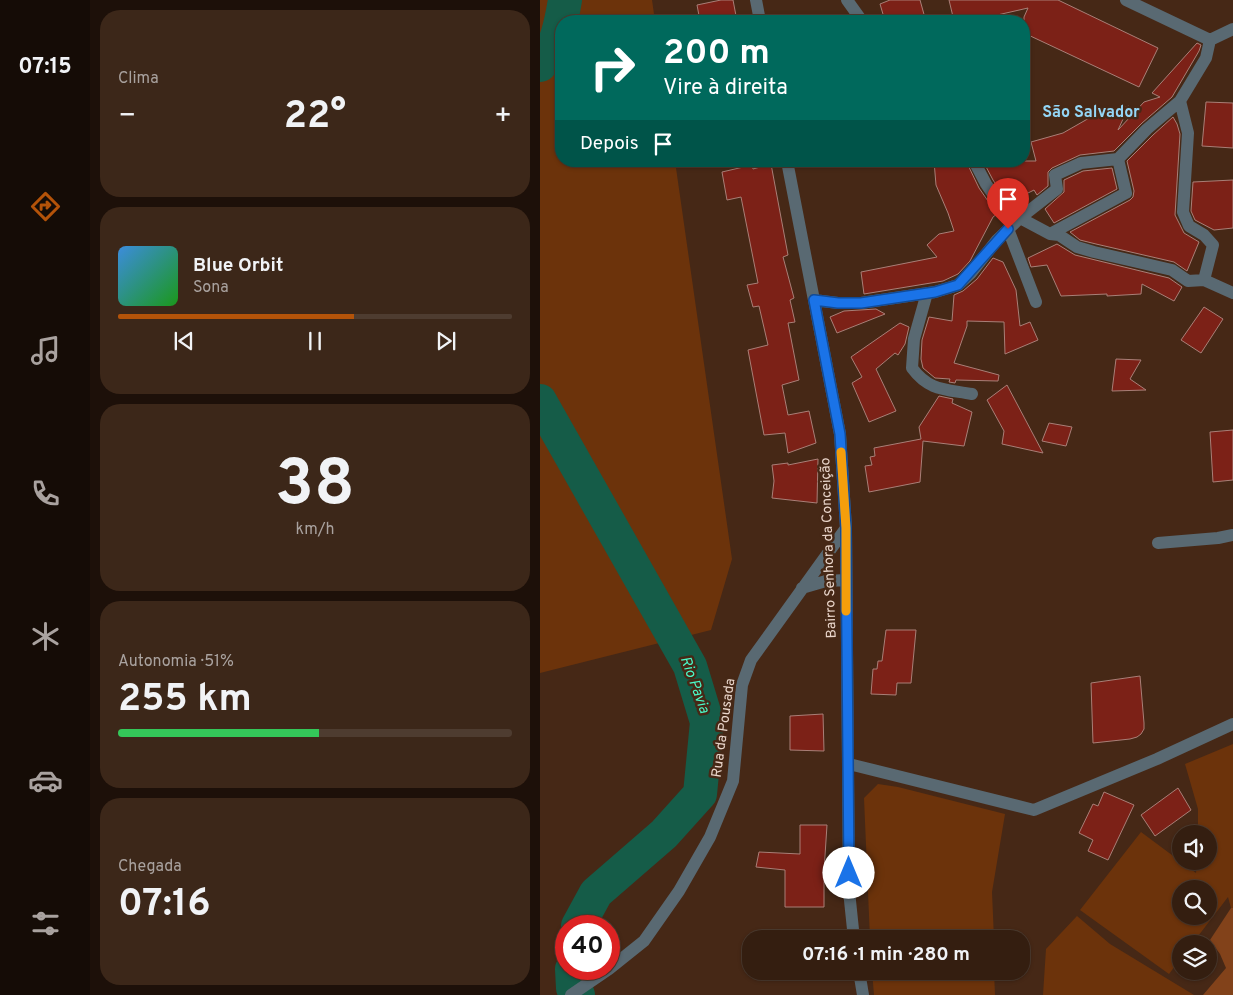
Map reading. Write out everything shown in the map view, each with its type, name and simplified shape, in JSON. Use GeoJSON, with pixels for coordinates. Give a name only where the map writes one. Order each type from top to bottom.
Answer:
{"type":"FeatureCollection","features":[{"type":"Feature","properties":{"kind":"street"},"geometry":{"type":"LineString","coordinates":[[756,0],[759,15]]}},
{"type":"Feature","properties":{"kind":"street"},"geometry":{"type":"LineString","coordinates":[[846,0],[857,15]]}},
{"type":"Feature","properties":{"kind":"street"},"geometry":{"type":"LineString","coordinates":[[1126,0],[1210,40]]}},
{"type":"Feature","properties":{"kind":"street"},"geometry":{"type":"LineString","coordinates":[[1210,40],[1233,29]]}},
{"type":"Feature","properties":{"kind":"street"},"geometry":{"type":"LineString","coordinates":[[814,300],[861,303],[927,294],[958,285],[1008,229],[1057,189],[1055,175],[1081,162],[1118,159],[1146,129],[1180,101],[1206,58],[1210,40]]}},
{"type":"Feature","properties":{"kind":"street"},"geometry":{"type":"LineString","coordinates":[[1180,101],[1188,133],[1183,212],[1189,226],[1204,235],[1213,245],[1204,280]]}},
{"type":"Feature","properties":{"kind":"street"},"geometry":{"type":"LineString","coordinates":[[1050,234],[1126,193],[1118,159]]}},
{"type":"Feature","properties":{"kind":"street","name":"Bairro Senhora da Conceição"},"geometry":{"type":"LineString","coordinates":[[788,167],[840,434],[846,528],[849,891],[853,930]]}},
{"type":"Feature","properties":{"kind":"street"},"geometry":{"type":"LineString","coordinates":[[977,167],[1002,209],[1050,234],[1059,235],[1078,247],[1172,270],[1188,281],[1204,280],[1233,293]]}},
{"type":"Feature","properties":{"kind":"street"},"geometry":{"type":"LineString","coordinates":[[1008,229],[1036,302]]}},
{"type":"Feature","properties":{"kind":"street"},"geometry":{"type":"LineString","coordinates":[[927,294],[914,339],[912,368],[919,377],[934,388],[972,394]]}},
{"type":"Feature","properties":{"kind":"street","name":"Rua da Pousada"},"geometry":{"type":"LineString","coordinates":[[620,960],[644,941],[679,891],[710,837],[733,781],[742,685],[751,660],[846,528]]}},
{"type":"Feature","properties":{"kind":"street"},"geometry":{"type":"LineString","coordinates":[[1158,543],[1233,535]]}},
{"type":"Feature","properties":{"kind":"street"},"geometry":{"type":"LineString","coordinates":[[802,588],[826,581],[845,580]]}},
{"type":"Feature","properties":{"kind":"street"},"geometry":{"type":"LineString","coordinates":[[849,764],[1034,810],[1157,759],[1233,724]]}},
{"type":"Feature","properties":{"kind":"street","name":"Rua da Pousada"},"geometry":{"type":"LineString","coordinates":[[571,995],[593,980]]}},
{"type":"Feature","properties":{"kind":"street"},"geometry":{"type":"LineString","coordinates":[[860,980],[863,995]]}},
{"type":"Feature","properties":{"kind":"shaded area"},"geometry":{"type":"Polygon","coordinates":[[[540,0],[652,0],[654,15],[555,15],[555,167],[676,167],[732,559],[711,630],[540,673],[540,0]]]}},
{"type":"Feature","properties":{"kind":"shaded area"},"geometry":{"type":"Polygon","coordinates":[[[1233,744],[1233,908],[1231,908],[1228,897],[1217,911],[1217,880],[1172,880],[1172,925],[1207,925],[1199,935],[1172,935],[1172,970],[1169,974],[1080,910],[1141,832],[1172,855],[1172,870],[1192,870],[1196,873],[1196,870],[1217,870],[1217,825],[1198,825],[1198,809],[1185,764],[1233,744]]]}},
{"type":"Feature","properties":{"kind":"shaded area"},"geometry":{"type":"Polygon","coordinates":[[[878,784],[898,787],[1005,814],[992,892],[994,930],[870,930],[864,798],[878,784]]]}},
{"type":"Feature","properties":{"kind":"shaded area"},"geometry":{"type":"Polygon","coordinates":[[[1231,908],[1233,908],[1233,995],[1203,995],[1226,968],[1217,950],[1217,935],[1213,935],[1231,908]]]}},
{"type":"Feature","properties":{"kind":"shaded area"},"geometry":{"type":"Polygon","coordinates":[[[1077,916],[1110,944],[1194,995],[1043,995],[1046,949],[1077,916]]]}},
{"type":"Feature","properties":{"kind":"shaded area"},"geometry":{"type":"Polygon","coordinates":[[[873,980],[994,980],[995,995],[874,995],[873,980]]]}},
{"type":"Feature","properties":{"kind":"building"},"geometry":{"type":"Polygon","coordinates":[[[721,0],[733,0],[736,15],[699,15],[697,5],[721,0]]]}},
{"type":"Feature","properties":{"kind":"building"},"geometry":{"type":"Polygon","coordinates":[[[890,0],[920,0],[924,15],[883,15],[880,4],[890,0]]]}},
{"type":"Feature","properties":{"kind":"building"},"geometry":{"type":"Polygon","coordinates":[[[949,0],[1058,0],[1158,48],[1139,87],[1030,36],[1030,15],[1025,15],[1028,8],[997,15],[953,15],[949,0]]]}},
{"type":"Feature","properties":{"kind":"building"},"geometry":{"type":"Polygon","coordinates":[[[1197,43],[1201,45],[1172,97],[1114,151],[1080,155],[1052,168],[1048,172],[1048,186],[1037,195],[1034,190],[1008,203],[986,167],[1030,167],[1030,161],[1036,161],[1031,142],[1063,133],[1091,117],[1129,106],[1118,130],[1144,102],[1160,97],[1152,93],[1197,43]]]}},
{"type":"Feature","properties":{"kind":"building"},"geometry":{"type":"Polygon","coordinates":[[[1206,102],[1233,103],[1233,148],[1202,146],[1206,102]]]}},
{"type":"Feature","properties":{"kind":"building"},"geometry":{"type":"Polygon","coordinates":[[[1173,117],[1180,134],[1175,215],[1184,233],[1199,242],[1187,271],[1174,262],[1080,240],[1070,232],[1133,197],[1134,191],[1127,161],[1173,117]]]}},
{"type":"Feature","properties":{"kind":"building"},"geometry":{"type":"Polygon","coordinates":[[[743,167],[752,167],[753,169],[772,167],[788,255],[783,257],[794,298],[790,300],[795,322],[788,323],[799,380],[782,385],[788,415],[809,411],[816,443],[788,453],[785,433],[764,435],[748,350],[768,345],[759,306],[753,307],[747,285],[758,283],[741,197],[727,200],[722,172],[743,167]]]}},
{"type":"Feature","properties":{"kind":"building"},"geometry":{"type":"Polygon","coordinates":[[[934,167],[969,167],[979,188],[997,214],[993,217],[970,261],[958,274],[943,281],[864,294],[861,272],[937,257],[927,245],[939,234],[954,231],[936,185],[934,167]]]}},
{"type":"Feature","properties":{"kind":"building"},"geometry":{"type":"Polygon","coordinates":[[[1112,168],[1117,189],[1054,223],[1045,209],[1064,192],[1064,180],[1083,171],[1112,168]]]}},
{"type":"Feature","properties":{"kind":"building"},"geometry":{"type":"Polygon","coordinates":[[[1233,180],[1233,228],[1214,230],[1195,220],[1191,211],[1193,182],[1233,180]]]}},
{"type":"Feature","properties":{"kind":"building"},"geometry":{"type":"Polygon","coordinates":[[[1057,244],[1075,255],[1169,278],[1182,287],[1174,301],[1142,284],[1141,294],[1061,296],[1047,265],[1031,267],[1028,258],[1057,244]]]}},
{"type":"Feature","properties":{"kind":"building"},"geometry":{"type":"Polygon","coordinates":[[[993,258],[1003,262],[1016,290],[1020,326],[1030,322],[1038,340],[1005,354],[1004,322],[967,321],[954,363],[999,375],[998,381],[956,380],[955,383],[949,382],[950,379],[935,378],[923,368],[921,359],[922,340],[929,317],[952,321],[954,295],[963,291],[977,279],[993,258]]]}},
{"type":"Feature","properties":{"kind":"building"},"geometry":{"type":"Polygon","coordinates":[[[1204,307],[1223,319],[1201,353],[1181,340],[1204,307]]]}},
{"type":"Feature","properties":{"kind":"building"},"geometry":{"type":"Polygon","coordinates":[[[876,309],[885,314],[837,333],[830,317],[844,311],[876,309]]]}},
{"type":"Feature","properties":{"kind":"building"},"geometry":{"type":"Polygon","coordinates":[[[900,323],[909,327],[905,344],[898,355],[895,353],[876,369],[896,411],[869,422],[852,383],[862,377],[851,357],[900,323]]]}},
{"type":"Feature","properties":{"kind":"building"},"geometry":{"type":"Polygon","coordinates":[[[1116,359],[1141,360],[1130,379],[1146,390],[1112,391],[1116,359]]]}},
{"type":"Feature","properties":{"kind":"building"},"geometry":{"type":"Polygon","coordinates":[[[1007,385],[1043,453],[1002,444],[1004,431],[987,400],[1007,385]]]}},
{"type":"Feature","properties":{"kind":"building"},"geometry":{"type":"Polygon","coordinates":[[[939,396],[953,399],[952,403],[972,412],[964,446],[923,441],[920,482],[869,492],[865,466],[872,465],[870,457],[875,456],[874,448],[921,439],[919,427],[939,396]]]}},
{"type":"Feature","properties":{"kind":"building"},"geometry":{"type":"Polygon","coordinates":[[[1049,423],[1072,427],[1066,446],[1042,441],[1049,423]]]}},
{"type":"Feature","properties":{"kind":"building"},"geometry":{"type":"Polygon","coordinates":[[[1233,430],[1233,480],[1213,482],[1210,432],[1233,430]]]}},
{"type":"Feature","properties":{"kind":"building"},"geometry":{"type":"Polygon","coordinates":[[[818,459],[817,503],[772,498],[774,481],[772,465],[788,463],[788,465],[818,459]]]}},
{"type":"Feature","properties":{"kind":"building"},"geometry":{"type":"Polygon","coordinates":[[[886,630],[916,630],[911,683],[897,683],[896,695],[871,694],[873,669],[877,669],[878,661],[882,661],[886,630]]]}},
{"type":"Feature","properties":{"kind":"building"},"geometry":{"type":"Polygon","coordinates":[[[1140,676],[1144,723],[1144,729],[1141,734],[1130,739],[1093,743],[1091,683],[1140,676]]]}},
{"type":"Feature","properties":{"kind":"building"},"geometry":{"type":"Polygon","coordinates":[[[823,714],[824,751],[790,750],[790,716],[823,714]]]}},
{"type":"Feature","properties":{"kind":"building"},"geometry":{"type":"Polygon","coordinates":[[[1178,788],[1191,810],[1155,836],[1141,815],[1178,788]]]}},
{"type":"Feature","properties":{"kind":"building"},"geometry":{"type":"Polygon","coordinates":[[[1104,792],[1134,805],[1108,860],[1088,851],[1093,840],[1079,833],[1093,804],[1098,806],[1104,792]]]}},
{"type":"Feature","properties":{"kind":"building"},"geometry":{"type":"Polygon","coordinates":[[[800,825],[827,825],[824,907],[785,907],[785,870],[756,867],[759,852],[800,854],[800,825]]]}},
{"type":"Feature","properties":{"kind":"waterway","name":"Rio Pavia"},"geometry":{"type":"LineString","coordinates":[[562,15],[565,0]]}},
{"type":"Feature","properties":{"kind":"waterway","name":"Rio Pavia"},"geometry":{"type":"LineString","coordinates":[[540,65],[551,51],[555,40]]}},
{"type":"Feature","properties":{"kind":"waterway","name":"Rio Pavia"},"geometry":{"type":"LineString","coordinates":[[540,401],[690,666],[707,722],[700,794],[664,834],[596,893],[584,915]]}},
{"type":"Feature","properties":{"kind":"waterway","name":"Rio Pavia"},"geometry":{"type":"LineString","coordinates":[[573,980],[573,988],[578,995]]}},
{"type":"Feature","properties":{"kind":"slow traffic"},"geometry":{"type":"LineString","coordinates":[[841,452],[846,528],[846,611]]}},
{"type":"Feature","properties":{"kind":"district","name":"São Salvador"},"geometry":{"type":"Point","coordinates":[1091,113]}},
{"type":"Feature","properties":{"kind":"route"},"geometry":{"type":"LineString","coordinates":[[849,873],[846,528],[844,490],[840,434],[814,300],[861,303],[935,292],[958,285],[971,273],[983,256],[1008,229]]}}]}
